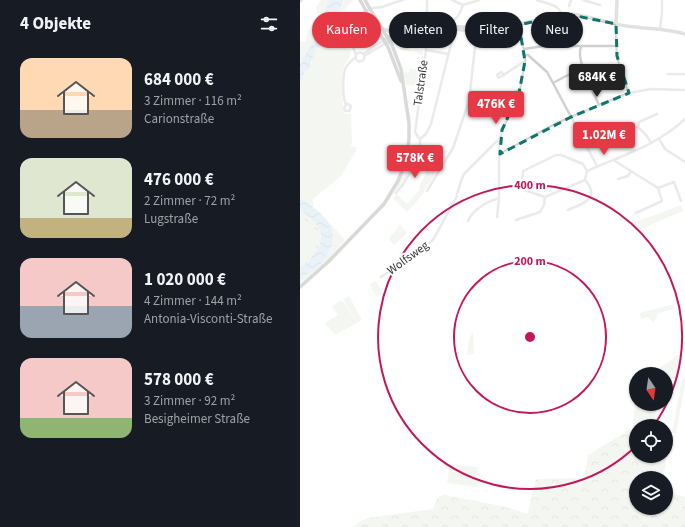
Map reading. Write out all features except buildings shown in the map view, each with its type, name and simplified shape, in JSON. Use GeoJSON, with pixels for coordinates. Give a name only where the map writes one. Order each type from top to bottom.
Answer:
{"type":"FeatureCollection","features":[{"type":"Feature","properties":{"kind":"main road"},"geometry":{"type":"LineString","coordinates":[[360,0],[368,12]]}},
{"type":"Feature","properties":{"kind":"main road"},"geometry":{"type":"LineString","coordinates":[[365,0],[370,12]]}},
{"type":"Feature","properties":{"kind":"main road"},"geometry":{"type":"LineString","coordinates":[[616,24],[617,0]]}},
{"type":"Feature","properties":{"kind":"main road"},"geometry":{"type":"LineString","coordinates":[[617,15],[622,23],[627,26]]}},
{"type":"Feature","properties":{"kind":"main road"},"geometry":{"type":"LineString","coordinates":[[583,16],[627,26],[660,29],[685,34]]}},
{"type":"Feature","properties":{"kind":"main road"},"geometry":{"type":"LineString","coordinates":[[383,29],[389,31]]}},
{"type":"Feature","properties":{"kind":"main road"},"geometry":{"type":"LineString","coordinates":[[383,29],[389,39],[385,42]]}},
{"type":"Feature","properties":{"kind":"main road"},"geometry":{"type":"LineString","coordinates":[[381,36],[397,70],[404,92]]}},
{"type":"Feature","properties":{"kind":"main road"},"geometry":{"type":"LineString","coordinates":[[300,287],[328,262],[384,204],[396,186],[406,161],[409,123],[400,64],[393,48]]}},
{"type":"Feature","properties":{"kind":"street"},"geometry":{"type":"LineString","coordinates":[[358,61],[357,55],[348,35],[355,20],[372,8],[383,7],[390,3],[403,0]]}},
{"type":"Feature","properties":{"kind":"street","name":"Talstraße"},"geometry":{"type":"LineString","coordinates":[[420,139],[415,132],[426,50],[427,0]]}},
{"type":"Feature","properties":{"kind":"street"},"geometry":{"type":"LineString","coordinates":[[452,0],[463,5]]}},
{"type":"Feature","properties":{"kind":"street"},"geometry":{"type":"LineString","coordinates":[[457,18],[463,5],[479,0]]}},
{"type":"Feature","properties":{"kind":"street"},"geometry":{"type":"LineString","coordinates":[[537,0],[556,7],[560,12]]}},
{"type":"Feature","properties":{"kind":"street"},"geometry":{"type":"LineString","coordinates":[[548,4],[549,0]]}},
{"type":"Feature","properties":{"kind":"street"},"geometry":{"type":"LineString","coordinates":[[569,6],[571,0]]}},
{"type":"Feature","properties":{"kind":"street"},"geometry":{"type":"LineString","coordinates":[[583,0],[600,5]]}},
{"type":"Feature","properties":{"kind":"street"},"geometry":{"type":"LineString","coordinates":[[660,29],[662,0]]}},
{"type":"Feature","properties":{"kind":"street"},"geometry":{"type":"LineString","coordinates":[[616,24],[617,56],[629,93]]}},
{"type":"Feature","properties":{"kind":"street"},"geometry":{"type":"LineString","coordinates":[[381,44],[385,42]]}},
{"type":"Feature","properties":{"kind":"street"},"geometry":{"type":"LineString","coordinates":[[497,217],[499,198],[499,140],[520,88],[525,61],[523,44]]}},
{"type":"Feature","properties":{"kind":"street"},"geometry":{"type":"LineString","coordinates":[[381,46],[388,49]]}},
{"type":"Feature","properties":{"kind":"street"},"geometry":{"type":"LineString","coordinates":[[583,47],[617,46]]}},
{"type":"Feature","properties":{"kind":"street"},"geometry":{"type":"LineString","coordinates":[[346,104],[344,101],[345,69],[357,55],[364,55],[375,48]]}},
{"type":"Feature","properties":{"kind":"street"},"geometry":{"type":"LineString","coordinates":[[396,193],[406,181],[420,150],[420,139],[426,134],[431,124],[449,48]]}},
{"type":"Feature","properties":{"kind":"street"},"geometry":{"type":"LineString","coordinates":[[427,191],[453,148],[469,100],[475,48]]}},
{"type":"Feature","properties":{"kind":"street"},"geometry":{"type":"LineString","coordinates":[[524,49],[531,48]]}},
{"type":"Feature","properties":{"kind":"street"},"geometry":{"type":"LineString","coordinates":[[580,48],[580,55],[583,67],[599,105]]}},
{"type":"Feature","properties":{"kind":"street"},"geometry":{"type":"LineString","coordinates":[[426,50],[448,54]]}},
{"type":"Feature","properties":{"kind":"street"},"geometry":{"type":"LineString","coordinates":[[349,64],[358,61],[360,62],[363,60],[364,55]]}},
{"type":"Feature","properties":{"kind":"street"},"geometry":{"type":"LineString","coordinates":[[525,55],[528,55],[547,72],[597,166]]}},
{"type":"Feature","properties":{"kind":"street"},"geometry":{"type":"LineString","coordinates":[[504,75],[525,61]]}},
{"type":"Feature","properties":{"kind":"street"},"geometry":{"type":"LineString","coordinates":[[553,83],[583,67]]}},
{"type":"Feature","properties":{"kind":"street"},"geometry":{"type":"LineString","coordinates":[[668,74],[685,74]]}},
{"type":"Feature","properties":{"kind":"street"},"geometry":{"type":"LineString","coordinates":[[496,101],[520,88]]}},
{"type":"Feature","properties":{"kind":"street"},"geometry":{"type":"LineString","coordinates":[[500,154],[537,133],[629,93],[651,89],[685,90]]}},
{"type":"Feature","properties":{"kind":"street"},"geometry":{"type":"LineString","coordinates":[[638,127],[639,122],[657,114]]}},
{"type":"Feature","properties":{"kind":"street"},"geometry":{"type":"LineString","coordinates":[[587,171],[583,164],[561,154],[556,155],[523,171],[522,186],[531,193],[545,197],[584,180],[587,171],[659,139],[674,130],[685,118]]}},
{"type":"Feature","properties":{"kind":"street"},"geometry":{"type":"LineString","coordinates":[[608,137],[634,127],[638,127]]}},
{"type":"Feature","properties":{"kind":"street"},"geometry":{"type":"LineString","coordinates":[[638,127],[647,136],[651,143]]}},
{"type":"Feature","properties":{"kind":"street"},"geometry":{"type":"LineString","coordinates":[[659,139],[665,149],[685,162]]}},
{"type":"Feature","properties":{"kind":"street","name":"Wolfsweg"},"geometry":{"type":"LineString","coordinates":[[381,277],[433,240],[456,198],[464,174],[499,140]]}},
{"type":"Feature","properties":{"kind":"street"},"geometry":{"type":"LineString","coordinates":[[408,148],[419,148]]}},
{"type":"Feature","properties":{"kind":"street"},"geometry":{"type":"LineString","coordinates":[[408,148],[418,155]]}},
{"type":"Feature","properties":{"kind":"street"},"geometry":{"type":"LineString","coordinates":[[406,161],[419,148]]}},
{"type":"Feature","properties":{"kind":"street"},"geometry":{"type":"LineString","coordinates":[[614,160],[658,188],[662,202],[636,213]]}},
{"type":"Feature","properties":{"kind":"street"},"geometry":{"type":"LineString","coordinates":[[618,179],[628,176],[632,171]]}},
{"type":"Feature","properties":{"kind":"street"},"geometry":{"type":"LineString","coordinates":[[568,210],[586,202],[591,196],[588,183],[584,180]]}},
{"type":"Feature","properties":{"kind":"street"},"geometry":{"type":"LineString","coordinates":[[658,188],[674,182],[681,201]]}},
{"type":"Feature","properties":{"kind":"street"},"geometry":{"type":"LineString","coordinates":[[516,220],[540,212],[544,204],[545,197]]}},
{"type":"Feature","properties":{"kind":"street"},"geometry":{"type":"LineString","coordinates":[[468,221],[470,215],[486,204],[499,198]]}},
{"type":"Feature","properties":{"kind":"highlighted area"},"geometry":{"type":"Polygon","coordinates":[[[567,14],[616,24],[617,56],[629,93],[571,117],[500,154],[502,130],[519,93],[525,61],[519,25],[567,14]]]}},
{"type":"Feature","properties":{"kind":"green space"},"geometry":{"type":"Polygon","coordinates":[[[321,0],[330,0],[324,12],[317,12],[316,7],[321,0]]]}},
{"type":"Feature","properties":{"kind":"green space"},"geometry":{"type":"Polygon","coordinates":[[[344,0],[353,0],[342,12],[338,12],[344,0]]]}},
{"type":"Feature","properties":{"kind":"green space"},"geometry":{"type":"Polygon","coordinates":[[[312,25],[312,43],[300,63],[300,42],[306,41],[307,33],[312,25]]]}},
{"type":"Feature","properties":{"kind":"green space"},"geometry":{"type":"Polygon","coordinates":[[[345,48],[351,50],[343,71],[342,97],[344,114],[351,114],[352,144],[350,146],[356,147],[356,151],[341,176],[312,200],[314,206],[309,205],[300,198],[300,82],[302,81],[305,71],[312,63],[311,59],[315,50],[345,48]]]}},
{"type":"Feature","properties":{"kind":"green space"},"geometry":{"type":"Polygon","coordinates":[[[399,48],[423,50],[423,55],[417,54],[417,52],[400,50],[399,48]]]}},
{"type":"Feature","properties":{"kind":"green space"},"geometry":{"type":"Polygon","coordinates":[[[409,69],[421,70],[418,86],[406,85],[403,72],[409,73],[409,69]]]}},
{"type":"Feature","properties":{"kind":"green space"},"geometry":{"type":"Polygon","coordinates":[[[412,156],[415,158],[405,179],[400,183],[400,186],[386,204],[396,189],[412,156]]]}},
{"type":"Feature","properties":{"kind":"green space"},"geometry":{"type":"Polygon","coordinates":[[[427,168],[435,174],[424,193],[407,212],[393,198],[397,194],[407,204],[420,189],[419,187],[427,168]]]}},
{"type":"Feature","properties":{"kind":"green space"},"geometry":{"type":"Polygon","coordinates":[[[681,205],[683,211],[636,231],[629,222],[636,222],[681,205]]]}},
{"type":"Feature","properties":{"kind":"green space"},"geometry":{"type":"Polygon","coordinates":[[[300,210],[318,227],[321,233],[321,240],[316,252],[300,268],[300,264],[315,246],[318,234],[310,224],[300,216],[300,210]]]}},
{"type":"Feature","properties":{"kind":"green space"},"geometry":{"type":"Polygon","coordinates":[[[300,216],[315,229],[318,234],[318,238],[315,246],[300,264],[300,216]]]}},
{"type":"Feature","properties":{"kind":"green space"},"geometry":{"type":"Polygon","coordinates":[[[328,221],[345,240],[322,267],[300,285],[300,280],[321,262],[331,247],[333,239],[332,230],[328,221]]]}},
{"type":"Feature","properties":{"kind":"green space"},"geometry":{"type":"Polygon","coordinates":[[[400,224],[407,233],[394,245],[389,239],[400,224]]]}},
{"type":"Feature","properties":{"kind":"green space"},"geometry":{"type":"Polygon","coordinates":[[[376,281],[383,294],[376,297],[370,284],[376,281]]]}},
{"type":"Feature","properties":{"kind":"green space"},"geometry":{"type":"Polygon","coordinates":[[[349,296],[362,320],[357,323],[343,299],[349,296]]]}},
{"type":"Feature","properties":{"kind":"green space"},"geometry":{"type":"Polygon","coordinates":[[[342,300],[357,323],[335,335],[325,323],[338,315],[332,306],[342,300]]]}},
{"type":"Feature","properties":{"kind":"green space"},"geometry":{"type":"Polygon","coordinates":[[[674,304],[674,309],[657,314],[657,318],[653,322],[648,317],[642,319],[639,313],[674,304]]]}},
{"type":"Feature","properties":{"kind":"green space"},"geometry":{"type":"Polygon","coordinates":[[[473,331],[474,354],[467,355],[469,340],[473,331]]]}},
{"type":"Feature","properties":{"kind":"green space"},"geometry":{"type":"Polygon","coordinates":[[[681,353],[679,378],[673,379],[673,367],[661,367],[681,353]]]}},
{"type":"Feature","properties":{"kind":"green space"},"geometry":{"type":"Polygon","coordinates":[[[685,378],[685,384],[676,434],[673,432],[673,427],[682,379],[685,378]]]}},
{"type":"Feature","properties":{"kind":"green space"},"geometry":{"type":"Polygon","coordinates":[[[634,411],[656,411],[655,419],[634,419],[634,411]]]}},
{"type":"Feature","properties":{"kind":"green space"},"geometry":{"type":"Polygon","coordinates":[[[629,430],[629,463],[638,463],[644,471],[629,471],[629,515],[673,515],[673,494],[685,497],[685,527],[352,527],[367,518],[433,509],[437,499],[444,494],[502,506],[528,514],[536,479],[584,478],[588,455],[629,430]]]}},
{"type":"Feature","properties":{"kind":"green space"},"geometry":{"type":"Polygon","coordinates":[[[638,463],[666,463],[664,471],[644,471],[638,463]]]}},
{"type":"Feature","properties":{"kind":"green space"},"geometry":{"type":"Polygon","coordinates":[[[450,464],[478,467],[478,487],[447,483],[450,464]]]}},
{"type":"Feature","properties":{"kind":"water"},"geometry":{"type":"Polygon","coordinates":[[[330,0],[344,0],[338,12],[324,12],[330,0]]]}},
{"type":"Feature","properties":{"kind":"water"},"geometry":{"type":"Polygon","coordinates":[[[312,43],[312,48],[319,48],[315,50],[309,69],[305,71],[302,81],[300,82],[300,63],[312,43]]]}},
{"type":"Feature","properties":{"kind":"water"},"geometry":{"type":"Polygon","coordinates":[[[300,198],[325,218],[333,233],[333,242],[320,265],[300,280],[300,268],[316,252],[321,240],[321,233],[312,220],[300,210],[300,198]]]}}]}
